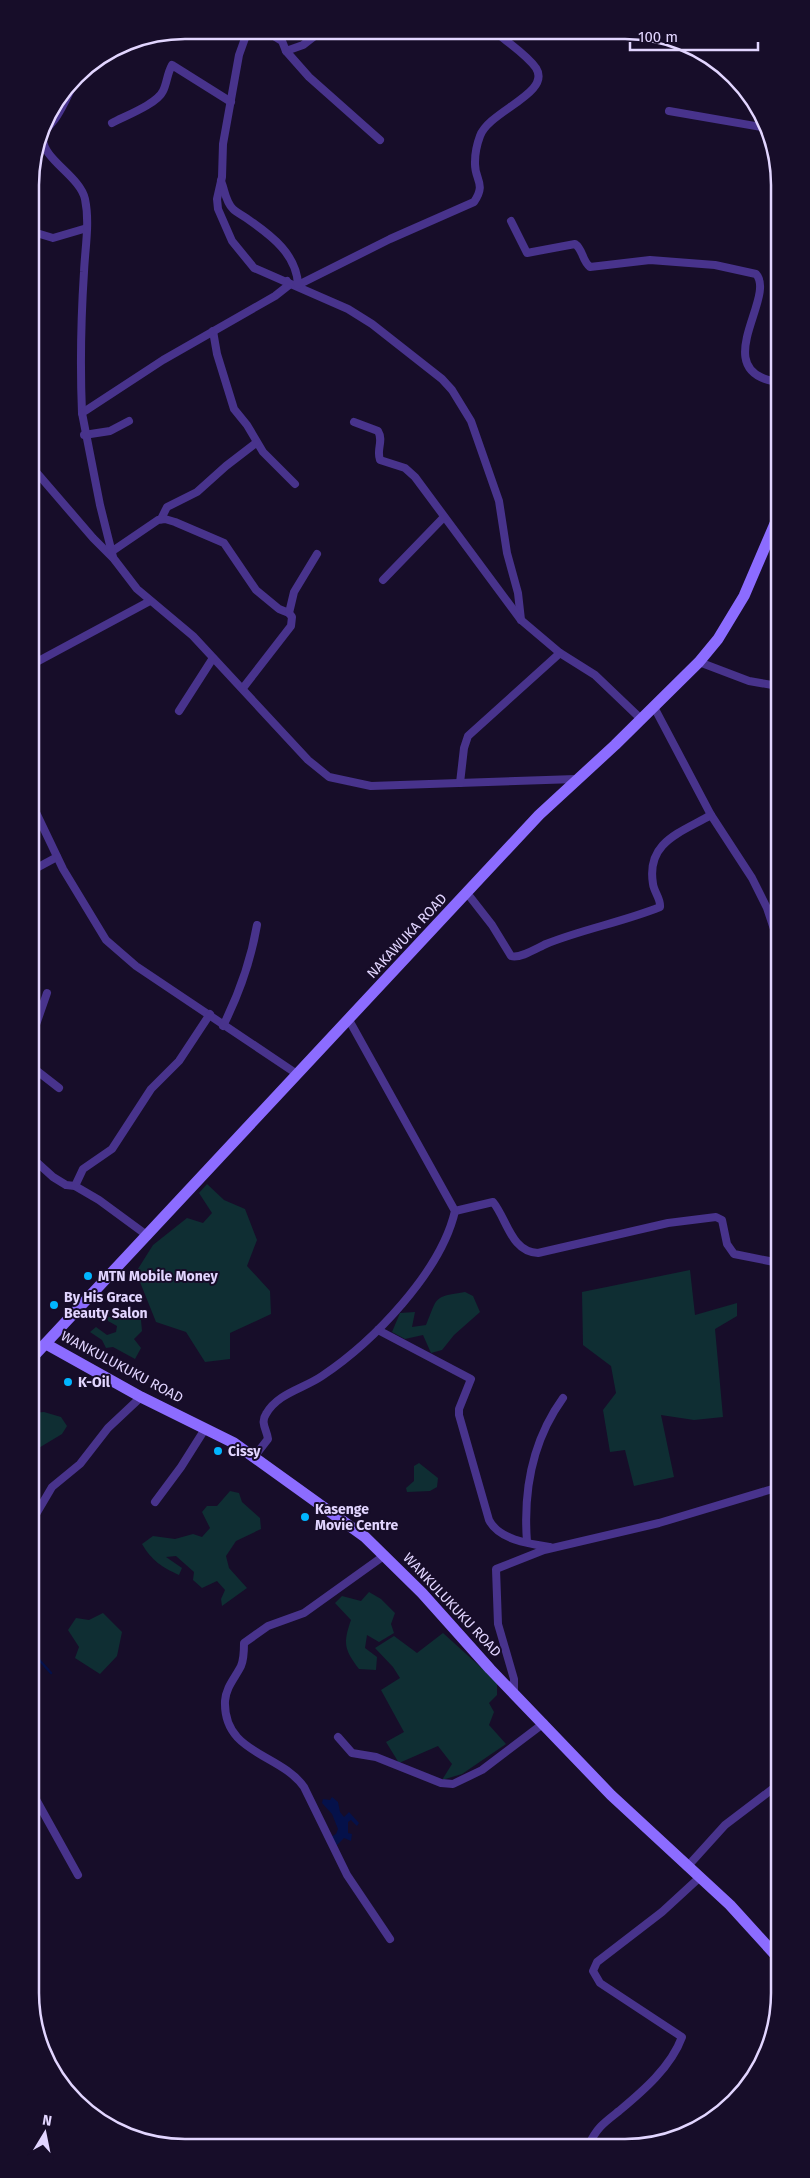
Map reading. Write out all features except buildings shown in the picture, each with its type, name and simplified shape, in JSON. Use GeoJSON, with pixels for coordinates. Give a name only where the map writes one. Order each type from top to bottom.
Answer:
{"type":"FeatureCollection","features":[{"type":"Feature","properties":{"kind":"main road","name":"NAKAWUKA ROAD"},"geometry":{"type":"LineString","coordinates":[[39,1351],[539,815],[699,662],[718,640],[735,613],[755,574],[771,536]]}},
{"type":"Feature","properties":{"kind":"main road","name":"WANKULUKUKU ROAD"},"geometry":{"type":"LineString","coordinates":[[46,1344],[141,1397],[234,1443],[340,1517],[385,1555],[611,1795],[730,1905],[771,1950]]}},
{"type":"Feature","properties":{"kind":"street"},"geometry":{"type":"LineString","coordinates":[[245,39],[239,55],[223,144],[221,180],[217,199],[218,209],[237,250],[254,268],[348,309],[372,324],[442,379],[464,406],[499,501],[506,553],[518,593],[521,620]]}},
{"type":"Feature","properties":{"kind":"street"},"geometry":{"type":"LineString","coordinates":[[280,39],[286,51],[309,77],[380,140]]}},
{"type":"Feature","properties":{"kind":"street"},"geometry":{"type":"LineString","coordinates":[[286,51],[303,45],[311,39]]}},
{"type":"Feature","properties":{"kind":"street"},"geometry":{"type":"LineString","coordinates":[[298,286],[390,239],[474,202],[480,193],[480,178],[474,164],[483,130],[494,118],[533,90],[540,81],[540,75],[533,65],[504,39]]}},
{"type":"Feature","properties":{"kind":"street"},"geometry":{"type":"LineString","coordinates":[[112,123],[148,104],[162,92],[166,75],[172,65],[231,102]]}},
{"type":"Feature","properties":{"kind":"street"},"geometry":{"type":"LineString","coordinates":[[55,119],[63,105]]}},
{"type":"Feature","properties":{"kind":"street"},"geometry":{"type":"LineString","coordinates":[[669,112],[759,127]]}},
{"type":"Feature","properties":{"kind":"street"},"geometry":{"type":"LineString","coordinates":[[44,146],[51,156],[72,176],[82,190],[85,200],[87,228],[82,296],[82,413],[84,435],[113,556]]}},
{"type":"Feature","properties":{"kind":"street"},"geometry":{"type":"LineString","coordinates":[[221,180],[226,200],[233,210],[274,239],[293,262],[298,272],[298,286]]}},
{"type":"Feature","properties":{"kind":"street"},"geometry":{"type":"LineString","coordinates":[[511,221],[527,253],[575,244],[580,248],[586,263],[590,267],[650,260],[715,265],[756,274],[761,285],[744,349],[753,372],[759,378],[771,381]]}},
{"type":"Feature","properties":{"kind":"street"},"geometry":{"type":"LineString","coordinates":[[39,234],[53,238],[87,228]]}},
{"type":"Feature","properties":{"kind":"street"},"geometry":{"type":"LineString","coordinates":[[82,413],[164,360],[275,296],[289,285],[287,281]]}},
{"type":"Feature","properties":{"kind":"street"},"geometry":{"type":"LineString","coordinates":[[213,331],[217,354],[234,408],[247,425],[256,443],[295,484]]}},
{"type":"Feature","properties":{"kind":"street"},"geometry":{"type":"LineString","coordinates":[[84,435],[110,430],[129,421]]}},
{"type":"Feature","properties":{"kind":"street"},"geometry":{"type":"LineString","coordinates":[[354,422],[378,431],[381,439],[378,453],[380,460],[405,468],[415,477],[521,620],[560,653],[600,680],[641,719]]}},
{"type":"Feature","properties":{"kind":"street"},"geometry":{"type":"LineString","coordinates":[[113,556],[162,519],[167,507],[197,492],[256,443]]}},
{"type":"Feature","properties":{"kind":"street"},"geometry":{"type":"LineString","coordinates":[[39,475],[113,556],[137,589],[193,636],[308,760],[329,777],[371,786],[576,779]]}},
{"type":"Feature","properties":{"kind":"street"},"geometry":{"type":"LineString","coordinates":[[383,580],[444,517]]}},
{"type":"Feature","properties":{"kind":"street"},"geometry":{"type":"LineString","coordinates":[[162,519],[175,522],[224,543],[256,590],[292,617],[288,631],[243,688]]}},
{"type":"Feature","properties":{"kind":"street"},"geometry":{"type":"LineString","coordinates":[[289,613],[294,592],[317,554]]}},
{"type":"Feature","properties":{"kind":"street"},"geometry":{"type":"LineString","coordinates":[[39,661],[150,601]]}},
{"type":"Feature","properties":{"kind":"street"},"geometry":{"type":"LineString","coordinates":[[460,783],[464,748],[468,736],[560,653]]}},
{"type":"Feature","properties":{"kind":"street"},"geometry":{"type":"LineString","coordinates":[[178,711],[213,658]]}},
{"type":"Feature","properties":{"kind":"street"},"geometry":{"type":"LineString","coordinates":[[699,662],[749,681],[771,685]]}},
{"type":"Feature","properties":{"kind":"street"},"geometry":{"type":"LineString","coordinates":[[654,707],[711,815],[752,878],[771,920]]}},
{"type":"Feature","properties":{"kind":"street"},"geometry":{"type":"LineString","coordinates":[[467,893],[492,924],[511,956],[518,956],[558,939],[628,919],[660,906],[653,886],[656,853],[665,842],[711,815]]}},
{"type":"Feature","properties":{"kind":"street"},"geometry":{"type":"LineString","coordinates":[[39,819],[57,857],[106,940],[136,966],[297,1074]]}},
{"type":"Feature","properties":{"kind":"street"},"geometry":{"type":"LineString","coordinates":[[39,867],[57,857]]}},
{"type":"Feature","properties":{"kind":"street"},"geometry":{"type":"LineString","coordinates":[[223,1026],[233,1006],[250,958],[257,925]]}},
{"type":"Feature","properties":{"kind":"street"},"geometry":{"type":"LineString","coordinates":[[39,1016],[47,993]]}},
{"type":"Feature","properties":{"kind":"street"},"geometry":{"type":"LineString","coordinates":[[75,1186],[83,1169],[112,1149],[152,1089],[179,1061],[210,1014]]}},
{"type":"Feature","properties":{"kind":"street"},"geometry":{"type":"LineString","coordinates":[[254,1457],[268,1439],[263,1420],[267,1412],[291,1391],[323,1375],[378,1330],[396,1310],[439,1254],[455,1211],[349,1020]]}},
{"type":"Feature","properties":{"kind":"street"},"geometry":{"type":"LineString","coordinates":[[39,1072],[59,1088]]}},
{"type":"Feature","properties":{"kind":"street"},"geometry":{"type":"LineString","coordinates":[[39,1164],[53,1177],[66,1185],[75,1186],[127,1219],[148,1236]]}},
{"type":"Feature","properties":{"kind":"street"},"geometry":{"type":"LineString","coordinates":[[455,1211],[493,1202],[515,1241],[529,1253],[538,1253],[668,1223],[716,1217],[722,1220],[727,1244],[734,1254],[771,1262]]}},
{"type":"Feature","properties":{"kind":"street"},"geometry":{"type":"LineString","coordinates":[[378,1330],[471,1379],[459,1409],[459,1415],[489,1520],[492,1526],[502,1533],[527,1542],[555,1548]]}},
{"type":"Feature","properties":{"kind":"street"},"geometry":{"type":"LineString","coordinates":[[39,1511],[48,1492],[80,1464],[108,1428],[141,1397]]}},
{"type":"Feature","properties":{"kind":"street"},"geometry":{"type":"LineString","coordinates":[[527,1542],[525,1502],[527,1480],[545,1426],[563,1398]]}},
{"type":"Feature","properties":{"kind":"street"},"geometry":{"type":"LineString","coordinates":[[155,1502],[182,1467],[206,1428]]}},
{"type":"Feature","properties":{"kind":"street"},"geometry":{"type":"LineString","coordinates":[[514,1694],[511,1667],[498,1624],[494,1583],[496,1569],[555,1548],[659,1523],[771,1489]]}},
{"type":"Feature","properties":{"kind":"street"},"geometry":{"type":"LineString","coordinates":[[385,1555],[304,1613],[268,1626],[244,1643],[241,1665],[231,1681],[225,1702],[233,1734],[241,1743],[286,1768],[300,1782],[347,1875],[390,1938]]}},
{"type":"Feature","properties":{"kind":"street"},"geometry":{"type":"LineString","coordinates":[[338,1737],[352,1753],[376,1757],[441,1783],[454,1784],[482,1770],[544,1723]]}},
{"type":"Feature","properties":{"kind":"street"},"geometry":{"type":"LineString","coordinates":[[687,1867],[725,1825],[771,1790]]}},
{"type":"Feature","properties":{"kind":"street"},"geometry":{"type":"LineString","coordinates":[[39,1805],[78,1875]]}},
{"type":"Feature","properties":{"kind":"street"},"geometry":{"type":"LineString","coordinates":[[592,2139],[598,2126],[620,2110],[670,2062],[682,2037],[600,1982],[593,1971],[597,1962],[662,1912],[700,1878]]}},
{"type":"Feature","properties":{"kind":"green space"},"geometry":{"type":"Polygon","coordinates":[[[207,1184],[224,1200],[245,1209],[257,1240],[247,1266],[270,1291],[271,1314],[230,1333],[230,1359],[205,1362],[186,1332],[156,1322],[136,1272],[153,1245],[187,1218],[203,1223],[212,1213],[199,1193],[207,1184]]]}},
{"type":"Feature","properties":{"kind":"green space"},"geometry":{"type":"Polygon","coordinates":[[[690,1270],[695,1315],[737,1303],[737,1316],[715,1329],[723,1417],[694,1420],[661,1415],[674,1477],[634,1486],[625,1450],[610,1452],[603,1410],[616,1393],[611,1366],[583,1345],[582,1292],[690,1270]]]}},
{"type":"Feature","properties":{"kind":"green space"},"geometry":{"type":"Polygon","coordinates":[[[465,1292],[473,1296],[480,1312],[454,1335],[442,1350],[431,1353],[423,1335],[405,1339],[392,1332],[400,1313],[415,1312],[412,1327],[426,1325],[435,1304],[441,1297],[465,1292]]]}},
{"type":"Feature","properties":{"kind":"green space"},"geometry":{"type":"Polygon","coordinates":[[[118,1313],[126,1319],[141,1320],[142,1331],[134,1339],[141,1348],[135,1359],[113,1347],[106,1348],[102,1340],[90,1332],[96,1327],[107,1335],[116,1332],[117,1326],[108,1321],[108,1317],[114,1317],[118,1313]]]}},
{"type":"Feature","properties":{"kind":"green space"},"geometry":{"type":"Polygon","coordinates":[[[39,1412],[61,1417],[67,1426],[62,1434],[39,1448],[39,1412]]]}},
{"type":"Feature","properties":{"kind":"green space"},"geometry":{"type":"Polygon","coordinates":[[[419,1463],[438,1478],[437,1487],[430,1491],[407,1492],[406,1488],[414,1481],[414,1466],[419,1463]]]}},
{"type":"Feature","properties":{"kind":"green space"},"geometry":{"type":"Polygon","coordinates":[[[230,1491],[239,1493],[242,1502],[260,1518],[261,1529],[236,1541],[226,1556],[229,1568],[247,1588],[222,1606],[221,1599],[225,1590],[217,1581],[202,1588],[193,1580],[194,1572],[176,1556],[166,1557],[182,1568],[179,1575],[158,1563],[142,1544],[153,1536],[175,1539],[193,1534],[202,1537],[210,1528],[202,1512],[207,1506],[217,1506],[230,1491]]]}},
{"type":"Feature","properties":{"kind":"green space"},"geometry":{"type":"Polygon","coordinates":[[[369,1592],[381,1599],[395,1613],[391,1624],[394,1633],[379,1642],[367,1635],[365,1648],[377,1657],[376,1670],[359,1669],[350,1656],[346,1640],[351,1620],[335,1603],[342,1596],[361,1601],[369,1592]]]}},
{"type":"Feature","properties":{"kind":"green space"},"geometry":{"type":"Polygon","coordinates":[[[103,1613],[122,1632],[117,1656],[100,1674],[75,1658],[79,1647],[68,1630],[76,1618],[89,1620],[103,1613]]]}},
{"type":"Feature","properties":{"kind":"green space"},"geometry":{"type":"Polygon","coordinates":[[[443,1633],[497,1682],[497,1695],[489,1703],[494,1712],[489,1725],[506,1744],[462,1774],[442,1780],[452,1764],[438,1746],[399,1763],[386,1742],[404,1732],[381,1690],[400,1678],[393,1667],[375,1648],[394,1636],[417,1653],[443,1633]]]}},
{"type":"Feature","properties":{"kind":"shaded area"},"geometry":{"type":"Polygon","coordinates":[[[332,1797],[338,1802],[340,1812],[344,1817],[349,1812],[359,1823],[357,1826],[351,1820],[348,1822],[348,1833],[352,1834],[351,1841],[344,1838],[337,1845],[329,1845],[329,1838],[336,1834],[338,1829],[332,1814],[322,1803],[323,1799],[330,1800],[332,1797]]]}},
{"type":"Feature","properties":{"kind":"waterway"},"geometry":{"type":"LineString","coordinates":[[39,1660],[51,1673]]}},
{"type":"Feature","properties":{"kind":"place","name":"MTN Mobile Money"},"geometry":{"type":"Point","coordinates":[88,1276]}},
{"type":"Feature","properties":{"kind":"place","name":"By His Grace Beauty Salon"},"geometry":{"type":"Point","coordinates":[54,1305]}},
{"type":"Feature","properties":{"kind":"place","name":"K-Oil"},"geometry":{"type":"Point","coordinates":[68,1382]}},
{"type":"Feature","properties":{"kind":"place","name":"Cissy"},"geometry":{"type":"Point","coordinates":[218,1451]}},
{"type":"Feature","properties":{"kind":"place","name":"Kasenge Movie Centre"},"geometry":{"type":"Point","coordinates":[305,1517]}}]}
